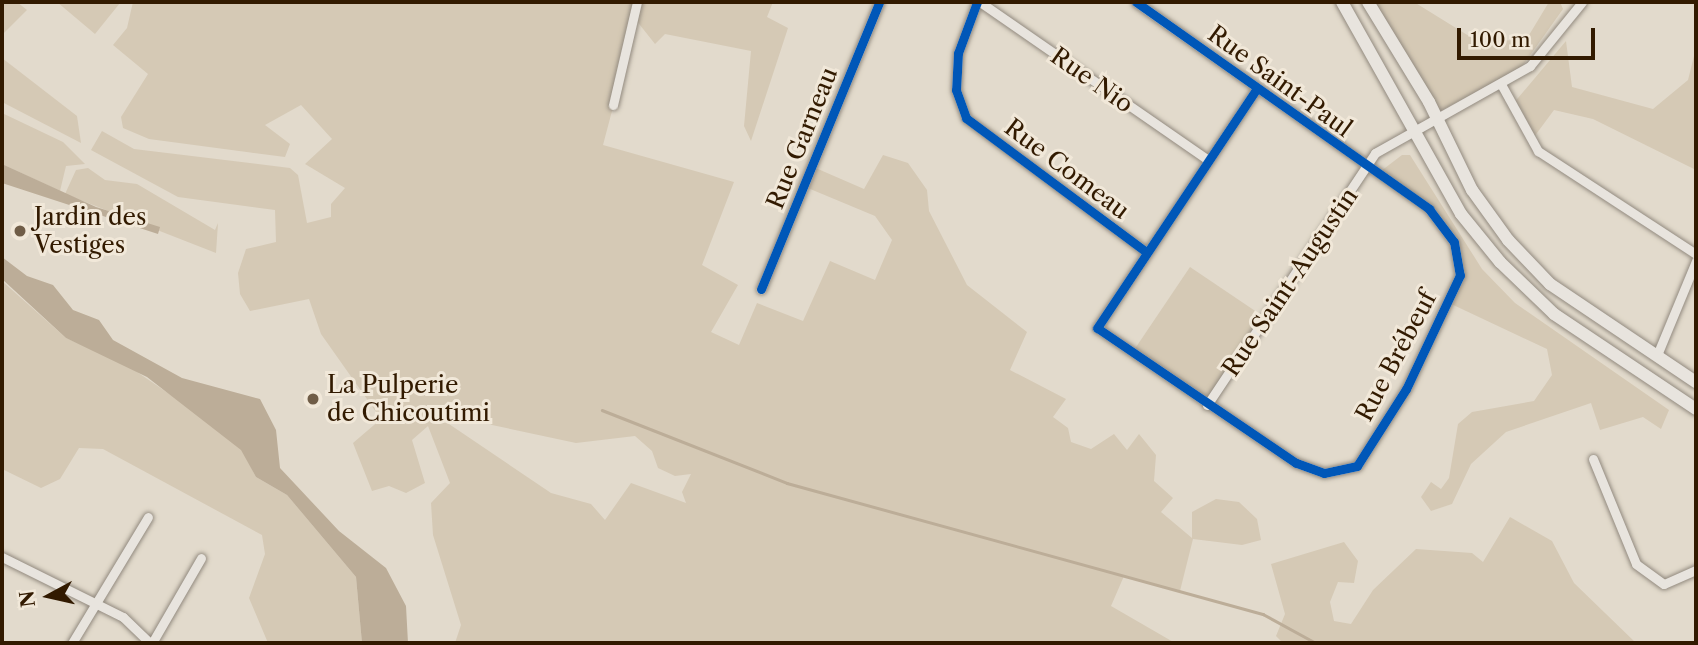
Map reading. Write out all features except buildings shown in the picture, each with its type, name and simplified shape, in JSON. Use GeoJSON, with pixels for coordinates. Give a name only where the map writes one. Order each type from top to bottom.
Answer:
{"type":"FeatureCollection","features":[{"type":"Feature","properties":{"kind":"main road"},"geometry":{"type":"LineString","coordinates":[[1342,2],[1416,129],[1461,214],[1500,262],[1554,314],[1696,409]]}},
{"type":"Feature","properties":{"kind":"main road"},"geometry":{"type":"LineString","coordinates":[[1367,2],[1440,115],[1472,190],[1508,240],[1550,284],[1696,383]]}},
{"type":"Feature","properties":{"kind":"street"},"geometry":{"type":"LineString","coordinates":[[613,105],[637,2]]}},
{"type":"Feature","properties":{"kind":"street","name":"Rue Garneau"},"geometry":{"type":"LineString","coordinates":[[761,289],[879,2]]}},
{"type":"Feature","properties":{"kind":"street","name":"Rue Comeau"},"geometry":{"type":"LineString","coordinates":[[978,2],[958,53],[956,90],[966,118],[1144,250]]}},
{"type":"Feature","properties":{"kind":"street","name":"Rue Nio"},"geometry":{"type":"LineString","coordinates":[[978,2],[1205,158]]}},
{"type":"Feature","properties":{"kind":"street","name":"Rue Saint-Paul"},"geometry":{"type":"LineString","coordinates":[[1136,2],[1368,166]]}},
{"type":"Feature","properties":{"kind":"street","name":"Rue Saint-Augustin"},"geometry":{"type":"LineString","coordinates":[[1207,405],[1376,153],[1530,66],[1581,2]]}},
{"type":"Feature","properties":{"kind":"street"},"geometry":{"type":"LineString","coordinates":[[1501,84],[1538,152],[1696,254]]}},
{"type":"Feature","properties":{"kind":"street"},"geometry":{"type":"LineString","coordinates":[[1144,250],[1205,158],[1257,88]]}},
{"type":"Feature","properties":{"kind":"street","name":"Rue Brébeuf"},"geometry":{"type":"LineString","coordinates":[[1144,250],[1097,328],[1296,463],[1324,473],[1357,466],[1406,389],[1460,275],[1454,242],[1429,209],[1368,166]]}},
{"type":"Feature","properties":{"kind":"street"},"geometry":{"type":"LineString","coordinates":[[1657,355],[1696,261]]}},
{"type":"Feature","properties":{"kind":"street"},"geometry":{"type":"LineString","coordinates":[[1593,460],[1636,564],[1664,584],[1696,570]]}},
{"type":"Feature","properties":{"kind":"street"},"geometry":{"type":"LineString","coordinates":[[72,643],[148,517]]}},
{"type":"Feature","properties":{"kind":"street"},"geometry":{"type":"LineString","coordinates":[[2,557],[123,617],[151,643],[201,558]]}},
{"type":"Feature","properties":{"kind":"shaded area"},"geometry":{"type":"Polygon","coordinates":[[[2,2],[17,2],[27,10],[2,35],[2,2]]]}},
{"type":"Feature","properties":{"kind":"shaded area"},"geometry":{"type":"Polygon","coordinates":[[[57,2],[119,2],[120,3],[95,34],[57,2]]]}},
{"type":"Feature","properties":{"kind":"shaded area"},"geometry":{"type":"Polygon","coordinates":[[[133,2],[773,2],[767,17],[788,28],[751,141],[744,126],[751,51],[665,34],[655,44],[636,20],[603,145],[734,182],[702,265],[738,285],[711,332],[739,345],[757,303],[803,321],[830,261],[875,280],[892,240],[875,216],[803,186],[811,166],[864,189],[883,155],[908,163],[927,190],[929,211],[967,285],[1027,332],[1010,370],[1066,399],[1053,417],[1068,428],[1071,442],[1091,449],[1114,434],[1127,450],[1139,434],[1156,455],[1154,481],[1173,498],[1161,512],[1192,538],[1192,512],[1216,499],[1239,502],[1257,519],[1261,540],[1242,545],[1193,539],[1180,591],[1124,576],[1111,606],[1175,643],[455,643],[461,625],[433,535],[431,503],[450,483],[428,426],[412,440],[425,483],[406,493],[389,486],[372,491],[353,443],[381,419],[321,334],[309,299],[250,311],[240,294],[238,273],[246,249],[276,242],[275,210],[178,197],[91,150],[102,131],[134,149],[290,168],[298,175],[307,223],[331,217],[331,204],[345,188],[305,164],[332,139],[301,105],[265,125],[290,144],[285,157],[149,139],[123,128],[121,117],[148,74],[113,45],[127,28],[133,2]],[[452,404],[439,409],[446,422],[551,493],[591,504],[605,520],[631,483],[686,503],[682,492],[691,474],[675,476],[658,468],[652,451],[635,436],[576,443],[492,425],[452,404]]]}},
{"type":"Feature","properties":{"kind":"shaded area"},"geometry":{"type":"Polygon","coordinates":[[[1372,2],[1414,2],[1477,41],[1526,40],[1549,2],[1560,2],[1563,9],[1521,68],[1442,110],[1434,109],[1372,2]]]}},
{"type":"Feature","properties":{"kind":"shaded area"},"geometry":{"type":"Polygon","coordinates":[[[1566,41],[1572,87],[1653,109],[1688,80],[1696,48],[1696,170],[1593,119],[1554,110],[1534,137],[1513,104],[1566,41]]]}},
{"type":"Feature","properties":{"kind":"shaded area"},"geometry":{"type":"Polygon","coordinates":[[[2,58],[77,116],[81,143],[2,102],[2,58]]]}},
{"type":"Feature","properties":{"kind":"shaded area"},"geometry":{"type":"Polygon","coordinates":[[[2,113],[63,142],[85,164],[66,166],[60,191],[2,164],[2,113]]]}},
{"type":"Feature","properties":{"kind":"shaded area"},"geometry":{"type":"Polygon","coordinates":[[[1402,155],[1410,155],[1482,269],[1515,303],[1669,410],[1661,429],[1643,417],[1600,430],[1591,403],[1506,432],[1471,464],[1452,504],[1431,511],[1421,497],[1431,482],[1441,489],[1449,478],[1458,424],[1472,412],[1534,401],[1552,375],[1547,349],[1447,302],[1460,275],[1454,242],[1429,209],[1381,171],[1402,155]]]}},
{"type":"Feature","properties":{"kind":"shaded area"},"geometry":{"type":"Polygon","coordinates":[[[2,164],[96,207],[160,227],[158,234],[2,183],[2,164]]]}},
{"type":"Feature","properties":{"kind":"shaded area"},"geometry":{"type":"Polygon","coordinates":[[[88,168],[105,180],[137,184],[215,230],[218,223],[216,253],[65,194],[76,170],[88,168]]]}},
{"type":"Feature","properties":{"kind":"shaded area"},"geometry":{"type":"Polygon","coordinates":[[[2,257],[27,276],[53,285],[73,310],[99,320],[113,340],[182,378],[260,399],[276,430],[280,468],[339,531],[386,568],[406,606],[408,643],[362,643],[356,577],[287,495],[256,477],[241,450],[147,377],[66,338],[2,279],[2,257]]]}},
{"type":"Feature","properties":{"kind":"shaded area"},"geometry":{"type":"Polygon","coordinates":[[[1190,267],[1267,319],[1210,404],[1132,352],[1190,267]]]}},
{"type":"Feature","properties":{"kind":"shaded area"},"geometry":{"type":"Polygon","coordinates":[[[2,281],[66,338],[124,363],[200,415],[242,450],[256,477],[287,495],[356,577],[362,643],[268,643],[249,598],[265,554],[262,535],[103,449],[79,448],[60,479],[41,488],[2,469],[2,281]]]}},
{"type":"Feature","properties":{"kind":"shaded area"},"geometry":{"type":"Polygon","coordinates":[[[1510,517],[1552,541],[1574,583],[1636,643],[1283,643],[1276,636],[1285,614],[1271,564],[1344,542],[1358,561],[1354,583],[1338,582],[1330,602],[1334,621],[1351,624],[1373,590],[1416,549],[1472,553],[1483,562],[1510,517]]]}},
{"type":"Feature","properties":{"kind":"waterway"},"geometry":{"type":"LineString","coordinates":[[602,410],[787,483],[1263,614],[1316,643]]}},
{"type":"Feature","properties":{"kind":"cycle path"},"geometry":{"type":"LineString","coordinates":[[761,289],[879,2]]}},
{"type":"Feature","properties":{"kind":"cycle path"},"geometry":{"type":"LineString","coordinates":[[977,2],[958,53],[956,90],[966,118],[1144,250]]}},
{"type":"Feature","properties":{"kind":"cycle path"},"geometry":{"type":"LineString","coordinates":[[1136,2],[1429,209],[1454,242],[1460,275],[1406,389],[1357,466],[1324,473],[1296,463],[1097,328],[1257,88]]}},
{"type":"Feature","properties":{"kind":"place","name":"Jardin des Vestiges"},"geometry":{"type":"Point","coordinates":[20,231]}},
{"type":"Feature","properties":{"kind":"place","name":"La Pulperie de Chicoutimi"},"geometry":{"type":"Point","coordinates":[313,399]}}]}
